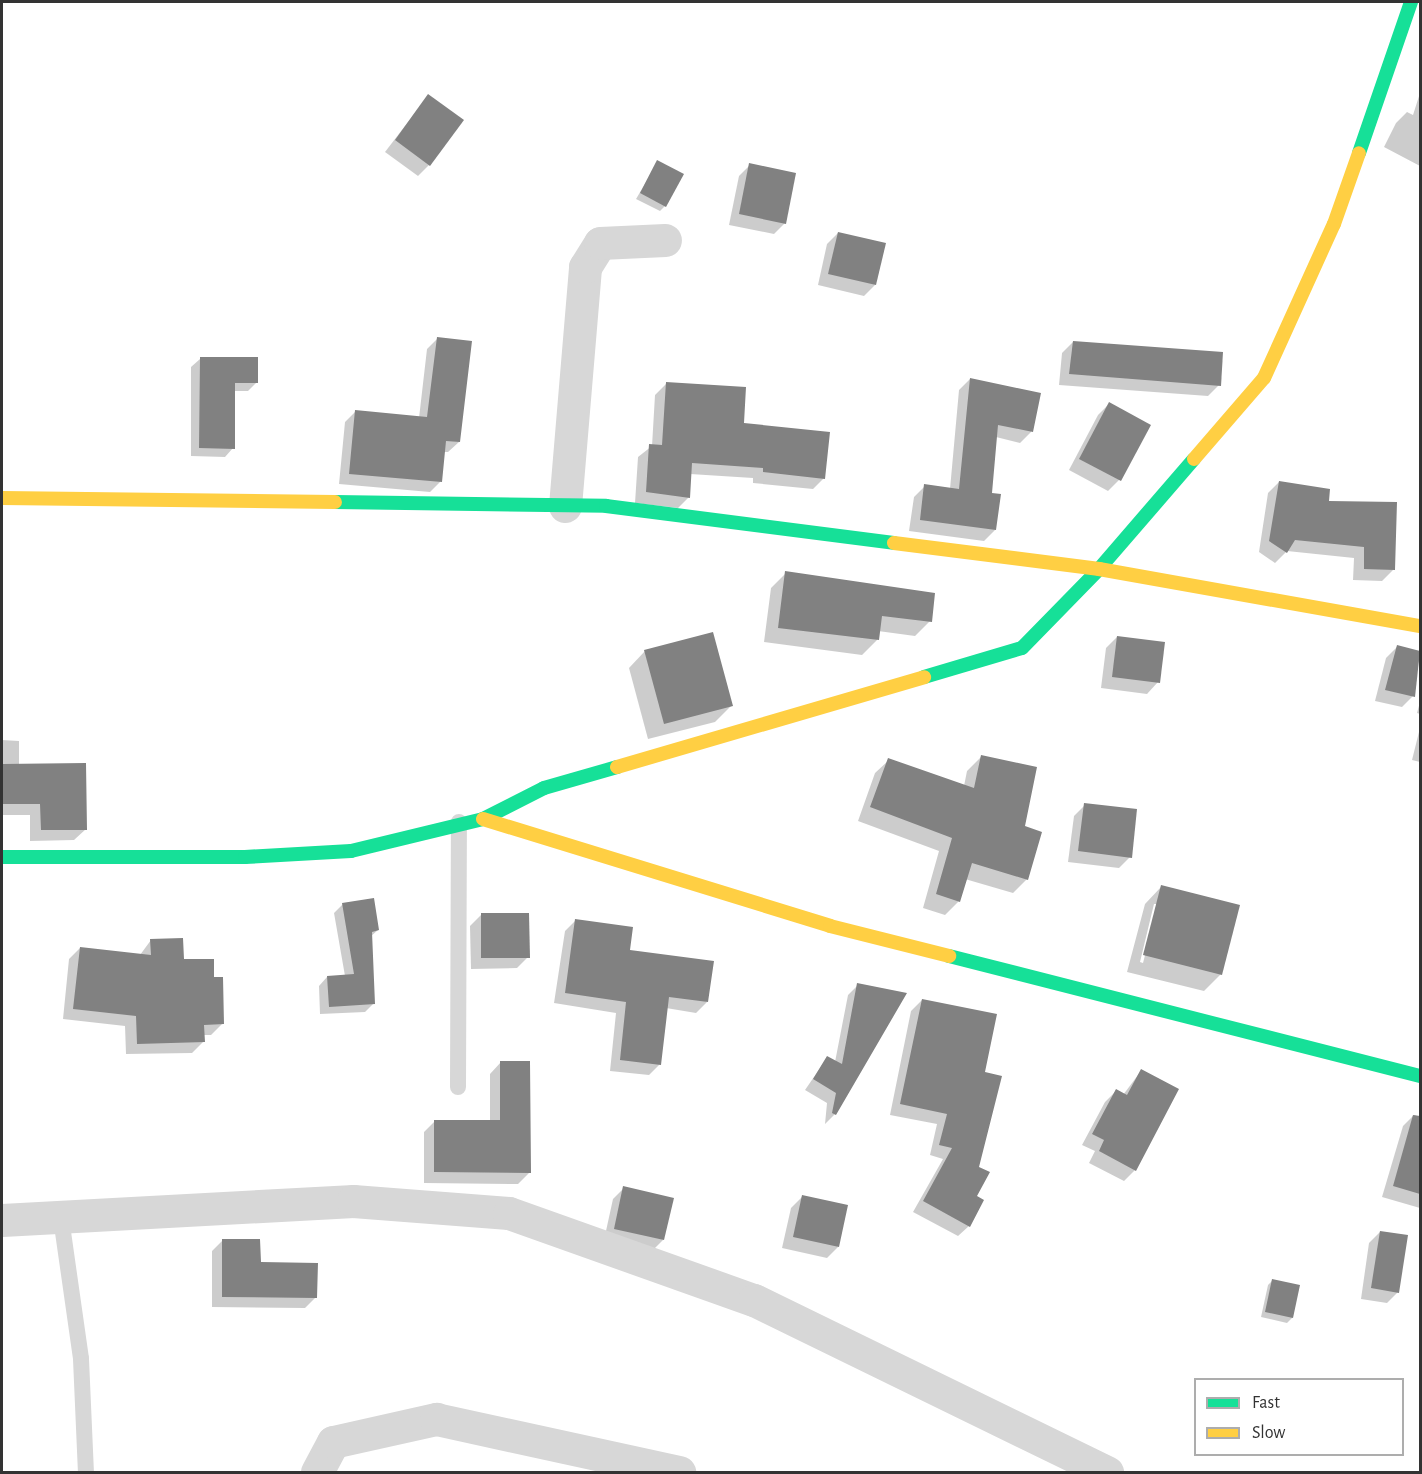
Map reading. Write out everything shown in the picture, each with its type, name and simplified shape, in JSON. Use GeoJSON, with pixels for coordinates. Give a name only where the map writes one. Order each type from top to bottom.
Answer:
{"type":"FeatureCollection","features":[{"type":"Feature","properties":{"kind":"street"},"geometry":{"type":"LineString","coordinates":[[2,857],[245,857],[351,850],[459,822],[483,819],[544,788],[1022,648],[1100,569],[1264,378],[1334,224],[1411,2]]}},
{"type":"Feature","properties":{"kind":"street"},"geometry":{"type":"LineString","coordinates":[[565,506],[585,267],[600,243],[665,240]]}},
{"type":"Feature","properties":{"kind":"street"},"geometry":{"type":"LineString","coordinates":[[2,498],[606,506],[1100,569],[1420,626]]}},
{"type":"Feature","properties":{"kind":"street"},"geometry":{"type":"LineString","coordinates":[[483,819],[830,926],[1420,1076]]}},
{"type":"Feature","properties":{"kind":"street"},"geometry":{"type":"LineString","coordinates":[[2,1220],[353,1201],[509,1213],[754,1300],[1107,1473]]}},
{"type":"Feature","properties":{"kind":"street"},"geometry":{"type":"LineString","coordinates":[[317,1473],[333,1442],[436,1419],[625,1457],[679,1473]]}},
{"type":"Feature","properties":{"kind":"lane"},"geometry":{"type":"LineString","coordinates":[[458,1087],[459,822]]}},
{"type":"Feature","properties":{"kind":"lane"},"geometry":{"type":"LineString","coordinates":[[61,1218],[81,1359],[86,1473]]}},
{"type":"Feature","properties":{"kind":"building"},"geometry":{"type":"Polygon","coordinates":[[[428,94],[464,120],[430,166],[395,140],[428,94]]]}},
{"type":"Feature","properties":{"kind":"building"},"geometry":{"type":"Polygon","coordinates":[[[657,160],[684,174],[666,207],[640,193],[657,160]]]}},
{"type":"Feature","properties":{"kind":"building"},"geometry":{"type":"Polygon","coordinates":[[[749,163],[796,173],[786,224],[739,214],[749,163]]]}},
{"type":"Feature","properties":{"kind":"building"},"geometry":{"type":"Polygon","coordinates":[[[838,232],[886,243],[876,285],[828,274],[838,232]]]}},
{"type":"Feature","properties":{"kind":"building"},"geometry":{"type":"Polygon","coordinates":[[[437,337],[472,341],[460,442],[446,441],[442,482],[349,474],[355,410],[427,417],[437,337]]]}},
{"type":"Feature","properties":{"kind":"building"},"geometry":{"type":"Polygon","coordinates":[[[1073,341],[1223,352],[1221,386],[1069,374],[1073,341]]]}},
{"type":"Feature","properties":{"kind":"building"},"geometry":{"type":"Polygon","coordinates":[[[200,357],[258,357],[258,383],[235,383],[235,449],[199,448],[200,357]]]}},
{"type":"Feature","properties":{"kind":"building"},"geometry":{"type":"Polygon","coordinates":[[[970,378],[1041,393],[1033,432],[998,425],[992,493],[1001,494],[996,530],[920,520],[924,484],[959,489],[970,378]]]}},
{"type":"Feature","properties":{"kind":"building"},"geometry":{"type":"Polygon","coordinates":[[[666,382],[746,387],[744,423],[830,432],[825,479],[763,472],[763,468],[692,463],[690,498],[646,492],[649,444],[662,445],[666,382]]]}},
{"type":"Feature","properties":{"kind":"building"},"geometry":{"type":"Polygon","coordinates":[[[1109,402],[1151,425],[1121,481],[1079,459],[1109,402]]]}},
{"type":"Feature","properties":{"kind":"building"},"geometry":{"type":"Polygon","coordinates":[[[1279,481],[1330,489],[1329,501],[1397,502],[1395,570],[1364,569],[1364,547],[1295,540],[1287,553],[1269,541],[1279,481]]]}},
{"type":"Feature","properties":{"kind":"building"},"geometry":{"type":"Polygon","coordinates":[[[785,571],[935,593],[932,622],[882,616],[879,640],[778,628],[785,571]]]}},
{"type":"Feature","properties":{"kind":"building"},"geometry":{"type":"Polygon","coordinates":[[[713,632],[733,706],[664,724],[644,650],[713,632]]]}},
{"type":"Feature","properties":{"kind":"building"},"geometry":{"type":"Polygon","coordinates":[[[1117,636],[1165,642],[1160,683],[1112,677],[1117,636]]]}},
{"type":"Feature","properties":{"kind":"building"},"geometry":{"type":"Polygon","coordinates":[[[1397,645],[1420,651],[1415,697],[1385,690],[1397,645]]]}},
{"type":"Feature","properties":{"kind":"building"},"geometry":{"type":"Polygon","coordinates":[[[981,755],[1037,767],[1025,826],[1042,832],[1028,880],[972,863],[960,902],[936,894],[952,838],[870,807],[888,758],[974,788],[981,755]]]}},
{"type":"Feature","properties":{"kind":"building"},"geometry":{"type":"Polygon","coordinates":[[[86,763],[87,830],[41,830],[40,804],[2,804],[2,764],[86,763]]]}},
{"type":"Feature","properties":{"kind":"building"},"geometry":{"type":"Polygon","coordinates":[[[1084,803],[1137,809],[1132,858],[1078,851],[1084,803]]]}},
{"type":"Feature","properties":{"kind":"building"},"geometry":{"type":"Polygon","coordinates":[[[1161,885],[1240,905],[1222,975],[1143,955],[1161,885]]]}},
{"type":"Feature","properties":{"kind":"building"},"geometry":{"type":"Polygon","coordinates":[[[374,898],[379,930],[372,932],[375,1004],[329,1007],[327,976],[354,974],[342,903],[374,898]]]}},
{"type":"Feature","properties":{"kind":"building"},"geometry":{"type":"Polygon","coordinates":[[[481,913],[529,913],[530,958],[481,958],[481,913]]]}},
{"type":"Feature","properties":{"kind":"building"},"geometry":{"type":"Polygon","coordinates":[[[575,919],[633,927],[630,950],[714,961],[708,1002],[669,997],[661,1065],[620,1060],[626,1002],[565,993],[575,919]]]}},
{"type":"Feature","properties":{"kind":"building"},"geometry":{"type":"Polygon","coordinates":[[[183,938],[184,959],[214,959],[214,977],[223,977],[224,1024],[204,1025],[205,1042],[137,1044],[136,1016],[73,1009],[80,947],[151,955],[150,939],[183,938]]]}},
{"type":"Feature","properties":{"kind":"building"},"geometry":{"type":"Polygon","coordinates":[[[857,983],[907,993],[836,1115],[832,1113],[836,1093],[813,1079],[827,1056],[842,1064],[857,983]]]}},
{"type":"Feature","properties":{"kind":"building"},"geometry":{"type":"Polygon","coordinates":[[[922,999],[997,1014],[985,1072],[1002,1076],[979,1167],[990,1172],[977,1196],[984,1200],[970,1227],[923,1201],[952,1148],[939,1145],[947,1114],[900,1104],[922,999]]]}},
{"type":"Feature","properties":{"kind":"building"},"geometry":{"type":"Polygon","coordinates":[[[500,1061],[530,1061],[531,1173],[434,1172],[434,1120],[500,1120],[500,1061]]]}},
{"type":"Feature","properties":{"kind":"building"},"geometry":{"type":"Polygon","coordinates":[[[1141,1069],[1179,1089],[1136,1171],[1099,1151],[1104,1140],[1092,1134],[1116,1089],[1127,1095],[1141,1069]]]}},
{"type":"Feature","properties":{"kind":"building"},"geometry":{"type":"Polygon","coordinates":[[[1413,1115],[1420,1116],[1420,1194],[1393,1186],[1413,1115]]]}},
{"type":"Feature","properties":{"kind":"building"},"geometry":{"type":"Polygon","coordinates":[[[623,1186],[674,1198],[664,1240],[614,1229],[623,1186]]]}},
{"type":"Feature","properties":{"kind":"building"},"geometry":{"type":"Polygon","coordinates":[[[802,1195],[848,1205],[839,1247],[793,1237],[802,1195]]]}},
{"type":"Feature","properties":{"kind":"building"},"geometry":{"type":"Polygon","coordinates":[[[1380,1231],[1408,1235],[1399,1293],[1371,1288],[1380,1231]]]}},
{"type":"Feature","properties":{"kind":"building"},"geometry":{"type":"Polygon","coordinates":[[[222,1239],[260,1239],[261,1262],[318,1263],[317,1298],[222,1297],[222,1239]]]}},
{"type":"Feature","properties":{"kind":"building"},"geometry":{"type":"Polygon","coordinates":[[[1272,1279],[1300,1285],[1293,1318],[1265,1312],[1272,1279]]]}},
{"type":"Feature","properties":{"kind":"traffic: fast"},"geometry":{"type":"LineString","coordinates":[[1359,153],[1411,2]]}},
{"type":"Feature","properties":{"kind":"traffic: fast"},"geometry":{"type":"LineString","coordinates":[[924,677],[1022,648],[1099,569],[1194,459]]}},
{"type":"Feature","properties":{"kind":"traffic: fast"},"geometry":{"type":"LineString","coordinates":[[335,502],[606,506],[894,543]]}},
{"type":"Feature","properties":{"kind":"traffic: fast"},"geometry":{"type":"LineString","coordinates":[[2,857],[245,857],[351,851],[483,819],[544,788],[617,767]]}},
{"type":"Feature","properties":{"kind":"traffic: fast"},"geometry":{"type":"LineString","coordinates":[[949,956],[1420,1076]]}},
{"type":"Feature","properties":{"kind":"traffic: slow"},"geometry":{"type":"LineString","coordinates":[[1194,459],[1264,378],[1334,224],[1359,153]]}},
{"type":"Feature","properties":{"kind":"traffic: slow"},"geometry":{"type":"LineString","coordinates":[[2,498],[335,502]]}},
{"type":"Feature","properties":{"kind":"traffic: slow"},"geometry":{"type":"LineString","coordinates":[[894,543],[1099,569],[1420,626]]}},
{"type":"Feature","properties":{"kind":"traffic: slow"},"geometry":{"type":"LineString","coordinates":[[617,767],[924,677]]}},
{"type":"Feature","properties":{"kind":"traffic: slow"},"geometry":{"type":"LineString","coordinates":[[483,819],[830,926],[949,956]]}}]}
